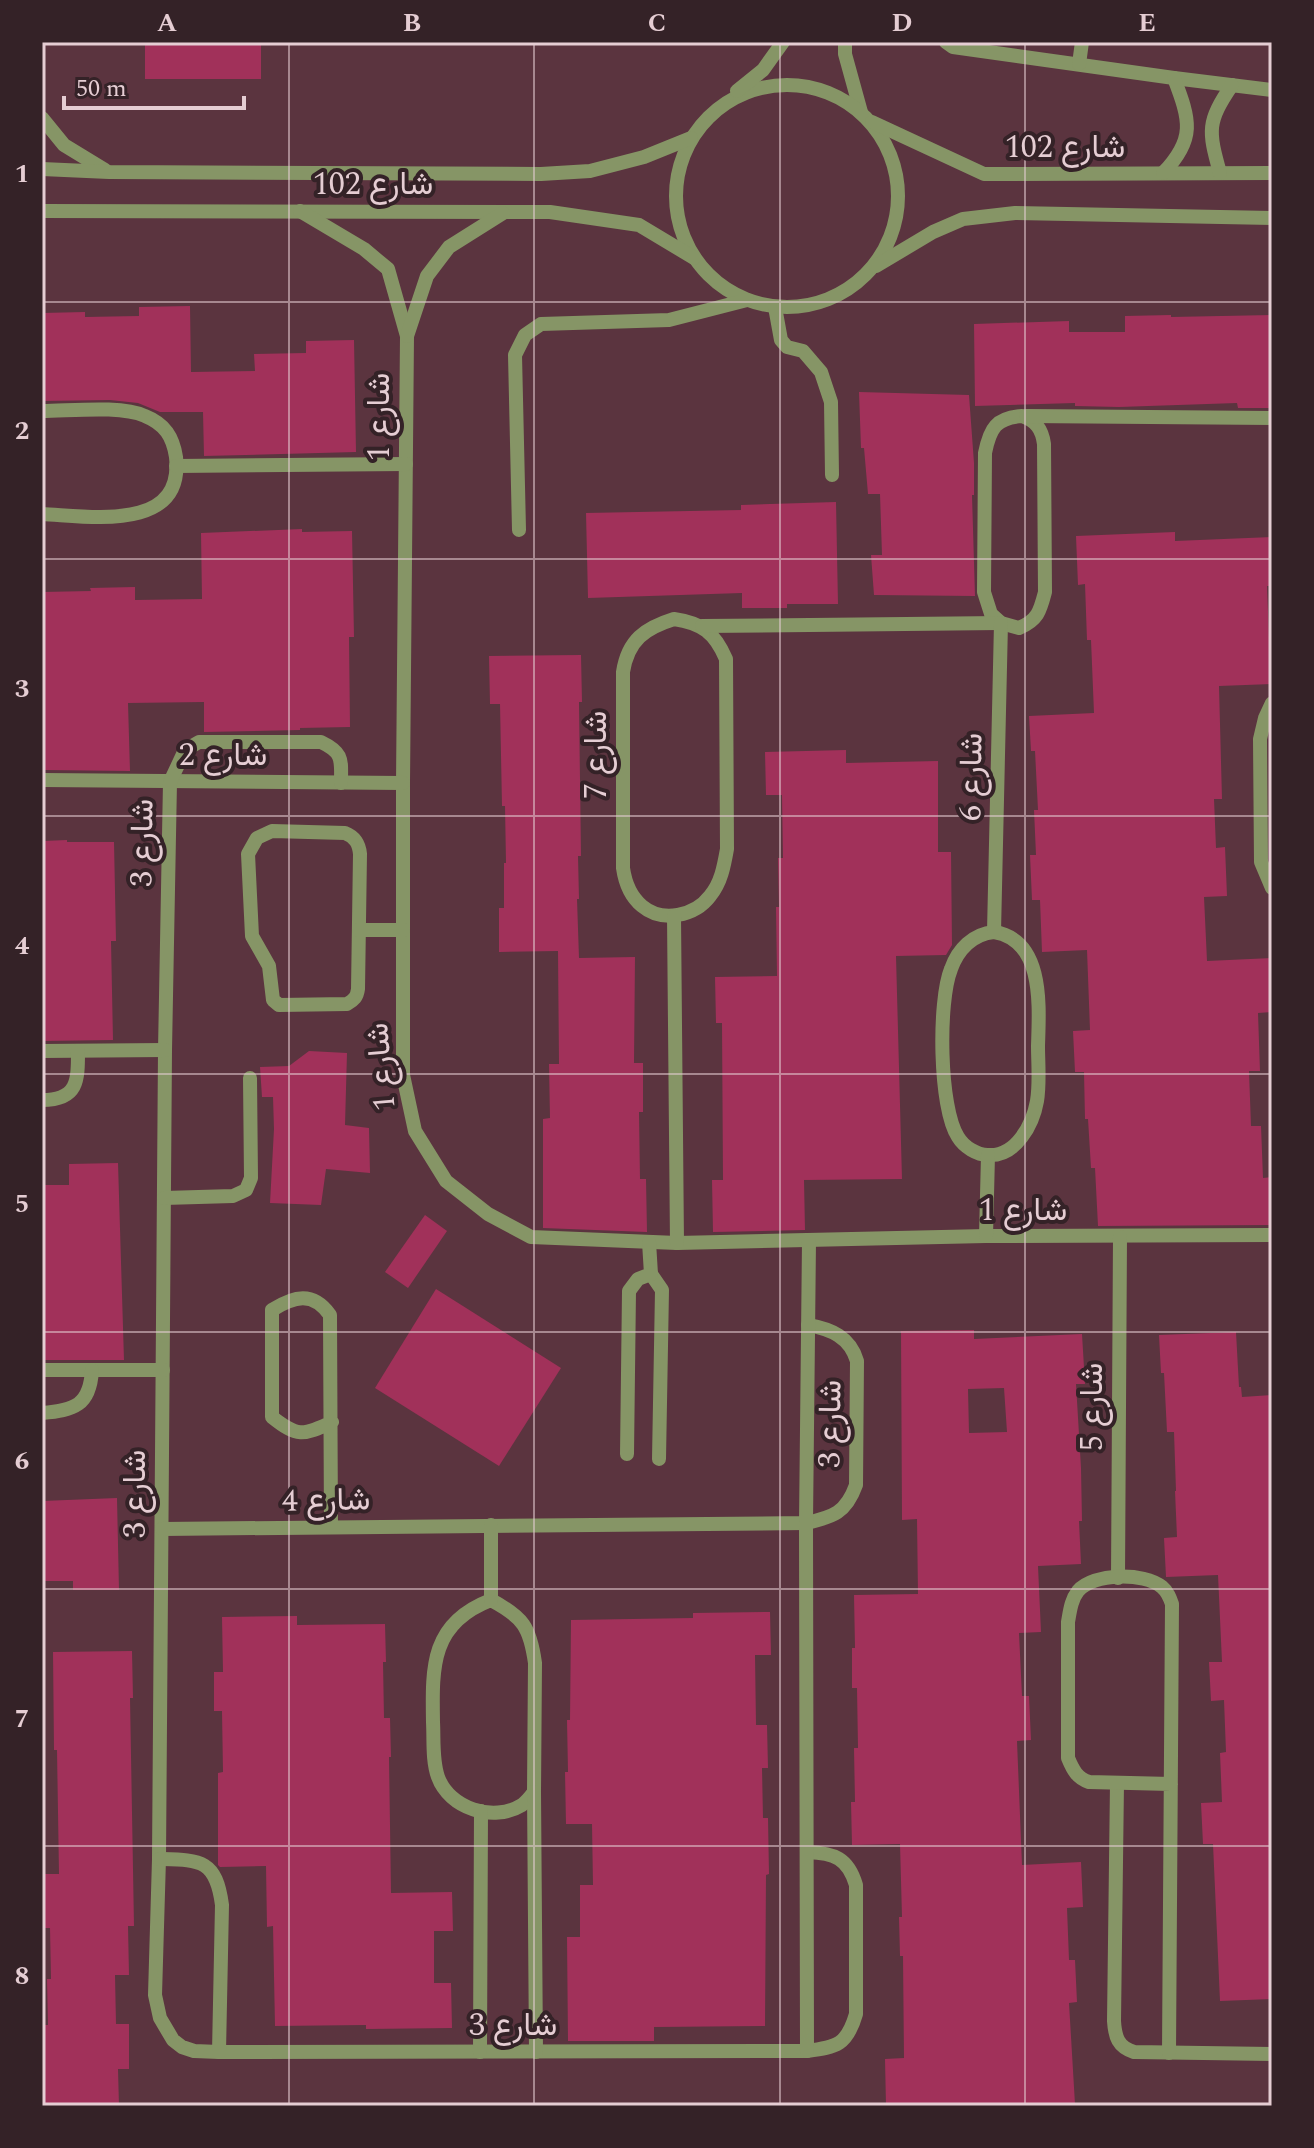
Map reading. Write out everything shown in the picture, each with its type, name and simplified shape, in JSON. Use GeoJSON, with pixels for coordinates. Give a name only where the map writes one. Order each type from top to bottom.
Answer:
{"type":"FeatureCollection","features":[{"type":"Feature","properties":{"kind":"street"},"geometry":{"type":"LineString","coordinates":[[783,42],[763,70],[703,121],[691,138],[679,167],[675,198],[680,230],[694,258],[718,283],[747,300],[775,307],[802,307],[828,300],[852,286],[872,268],[933,232],[963,219],[1015,213],[1272,218]]}},
{"type":"Feature","properties":{"kind":"street"},"geometry":{"type":"LineString","coordinates":[[845,42],[845,54],[865,116],[887,147],[897,178],[897,210],[889,241],[872,268]]}},
{"type":"Feature","properties":{"kind":"street"},"geometry":{"type":"LineString","coordinates":[[946,42],[953,47],[1272,90]]}},
{"type":"Feature","properties":{"kind":"street"},"geometry":{"type":"LineString","coordinates":[[1079,64],[1082,42]]}},
{"type":"Feature","properties":{"kind":"street"},"geometry":{"type":"LineString","coordinates":[[1163,173],[1178,158],[1185,144],[1185,107],[1174,78]]}},
{"type":"Feature","properties":{"kind":"street"},"geometry":{"type":"LineString","coordinates":[[718,108],[745,92],[775,84],[806,86],[835,95],[865,116]]}},
{"type":"Feature","properties":{"kind":"street"},"geometry":{"type":"LineString","coordinates":[[1220,173],[1211,134],[1213,117],[1232,85]]}},
{"type":"Feature","properties":{"kind":"street","name":"شارع 102"},"geometry":{"type":"LineString","coordinates":[[865,116],[984,174],[1272,173]]}},
{"type":"Feature","properties":{"kind":"street"},"geometry":{"type":"LineString","coordinates":[[42,118],[64,145],[109,172]]}},
{"type":"Feature","properties":{"kind":"street","name":"شارع 102"},"geometry":{"type":"LineString","coordinates":[[42,169],[541,174],[590,171],[644,157],[691,138]]}},
{"type":"Feature","properties":{"kind":"street","name":"شارع 102"},"geometry":{"type":"LineString","coordinates":[[42,211],[550,212],[639,225],[694,258]]}},
{"type":"Feature","properties":{"kind":"street","name":"شارع 1"},"geometry":{"type":"LineString","coordinates":[[300,211],[364,249],[388,269],[407,336],[403,1075],[415,1131],[446,1181],[488,1214],[531,1237],[677,1243],[986,1236],[1272,1235]]}},
{"type":"Feature","properties":{"kind":"street","name":"شارع 1"},"geometry":{"type":"LineString","coordinates":[[407,336],[427,276],[449,247],[504,212]]}},
{"type":"Feature","properties":{"kind":"street"},"geometry":{"type":"LineString","coordinates":[[519,530],[515,355],[525,335],[541,324],[669,320],[747,300]]}},
{"type":"Feature","properties":{"kind":"street"},"geometry":{"type":"LineString","coordinates":[[775,307],[781,340],[787,347],[803,351],[821,372],[831,402],[832,475]]}},
{"type":"Feature","properties":{"kind":"street"},"geometry":{"type":"LineString","coordinates":[[42,411],[119,410],[145,415],[166,429],[174,443],[176,466],[174,481],[167,495],[159,505],[147,512],[99,516],[42,514]]}},
{"type":"Feature","properties":{"kind":"street"},"geometry":{"type":"LineString","coordinates":[[1022,416],[1272,418]]}},
{"type":"Feature","properties":{"kind":"street"},"geometry":{"type":"LineString","coordinates":[[1001,623],[1019,628],[1031,623],[1041,609],[1045,592],[1044,444],[1042,432],[1036,424],[1022,416]]}},
{"type":"Feature","properties":{"kind":"street","name":"شارع 6"},"geometry":{"type":"LineString","coordinates":[[994,932],[1001,623],[991,614],[984,592],[985,453],[987,441],[996,425],[1009,417],[1022,416]]}},
{"type":"Feature","properties":{"kind":"street"},"geometry":{"type":"LineString","coordinates":[[176,466],[406,464]]}},
{"type":"Feature","properties":{"kind":"street","name":"شارع 7"},"geometry":{"type":"LineString","coordinates":[[674,916],[654,913],[643,907],[625,882],[623,868],[623,672],[625,657],[634,642],[648,629],[674,619],[702,626],[1001,623]]}},
{"type":"Feature","properties":{"kind":"street"},"geometry":{"type":"LineString","coordinates":[[677,1243],[674,916],[702,905],[712,894],[722,874],[727,849],[726,659],[719,642],[702,626]]}},
{"type":"Feature","properties":{"kind":"street"},"geometry":{"type":"LineString","coordinates":[[1272,703],[1260,739],[1261,862],[1272,888]]}},
{"type":"Feature","properties":{"kind":"street"},"geometry":{"type":"LineString","coordinates":[[170,782],[185,750],[199,742],[321,742],[334,748],[341,760],[341,783]]}},
{"type":"Feature","properties":{"kind":"street","name":"شارع 2"},"geometry":{"type":"LineString","coordinates":[[42,780],[403,783]]}},
{"type":"Feature","properties":{"kind":"street","name":"شارع 3"},"geometry":{"type":"LineString","coordinates":[[170,782],[155,1995],[160,2018],[173,2040],[194,2051],[219,2052],[807,2051],[828,2048],[841,2043],[851,2031],[856,2014],[856,1885],[852,1872],[842,1860],[834,1855],[808,1852]]}},
{"type":"Feature","properties":{"kind":"street"},"geometry":{"type":"LineString","coordinates":[[272,831],[345,833],[354,838],[360,854],[359,930],[358,989],[353,1001],[347,1004],[276,1003],[272,996],[267,961],[252,936],[248,854],[257,838],[272,831]]}},
{"type":"Feature","properties":{"kind":"street"},"geometry":{"type":"LineString","coordinates":[[359,930],[403,930]]}},
{"type":"Feature","properties":{"kind":"street"},"geometry":{"type":"LineString","coordinates":[[994,932],[1006,934],[1018,944],[1035,972],[1039,998],[1037,1100],[1031,1121],[1016,1143],[999,1154],[988,1155],[969,1148],[958,1137],[953,1126],[943,1081],[944,1003],[950,969],[964,947],[974,938],[994,932]]}},
{"type":"Feature","properties":{"kind":"street"},"geometry":{"type":"LineString","coordinates":[[42,1051],[165,1050]]}},
{"type":"Feature","properties":{"kind":"street"},"geometry":{"type":"LineString","coordinates":[[42,1100],[59,1100],[74,1086],[78,1076],[78,1051]]}},
{"type":"Feature","properties":{"kind":"street"},"geometry":{"type":"LineString","coordinates":[[164,1198],[233,1196],[246,1190],[251,1178],[250,1078]]}},
{"type":"Feature","properties":{"kind":"street"},"geometry":{"type":"LineString","coordinates":[[986,1236],[988,1155]]}},
{"type":"Feature","properties":{"kind":"street","name":"شارع 5"},"geometry":{"type":"LineString","coordinates":[[1118,1578],[1120,1237]]}},
{"type":"Feature","properties":{"kind":"street","name":"شارع 3"},"geometry":{"type":"LineString","coordinates":[[807,2051],[809,1241]]}},
{"type":"Feature","properties":{"kind":"street"},"geometry":{"type":"LineString","coordinates":[[649,1242],[651,1274],[662,1290],[659,1459]]}},
{"type":"Feature","properties":{"kind":"street"},"geometry":{"type":"LineString","coordinates":[[627,1454],[629,1291],[638,1279],[651,1274]]}},
{"type":"Feature","properties":{"kind":"street"},"geometry":{"type":"LineString","coordinates":[[331,1527],[332,1422],[330,1315],[322,1305],[303,1298],[288,1300],[272,1310],[272,1417],[290,1431],[310,1432],[332,1422]]}},
{"type":"Feature","properties":{"kind":"street","name":"شارع 3"},"geometry":{"type":"LineString","coordinates":[[806,1523],[836,1514],[850,1501],[856,1485],[855,1352],[838,1333],[808,1325]]}},
{"type":"Feature","properties":{"kind":"street"},"geometry":{"type":"LineString","coordinates":[[42,1370],[163,1370]]}},
{"type":"Feature","properties":{"kind":"street"},"geometry":{"type":"LineString","coordinates":[[42,1413],[59,1412],[83,1401],[91,1388],[92,1370]]}},
{"type":"Feature","properties":{"kind":"street","name":"شارع 4"},"geometry":{"type":"LineString","coordinates":[[162,1529],[806,1523]]}},
{"type":"Feature","properties":{"kind":"street"},"geometry":{"type":"LineString","coordinates":[[491,1525],[491,1600]]}},
{"type":"Feature","properties":{"kind":"street"},"geometry":{"type":"LineString","coordinates":[[1169,2053],[1171,1784],[1172,1604],[1163,1587],[1147,1579],[1097,1578],[1078,1590],[1071,1603],[1068,1622],[1068,1758],[1081,1780],[1171,1784]]}},
{"type":"Feature","properties":{"kind":"street"},"geometry":{"type":"LineString","coordinates":[[491,1600],[520,1619],[533,1645],[535,1663],[536,2052]]}},
{"type":"Feature","properties":{"kind":"street"},"geometry":{"type":"LineString","coordinates":[[491,1600],[456,1621],[443,1636],[432,1676],[434,1758],[439,1779],[449,1795],[460,1804],[481,1811],[508,1810],[522,1805],[534,1792]]}},
{"type":"Feature","properties":{"kind":"street"},"geometry":{"type":"LineString","coordinates":[[1117,1783],[1115,2034],[1119,2044],[1134,2052],[1272,2054]]}},
{"type":"Feature","properties":{"kind":"street"},"geometry":{"type":"LineString","coordinates":[[480,2052],[481,1811]]}},
{"type":"Feature","properties":{"kind":"street"},"geometry":{"type":"LineString","coordinates":[[159,1859],[186,1860],[206,1866],[215,1875],[220,1887],[219,2052]]}},
{"type":"Feature","properties":{"kind":"building"},"geometry":{"type":"Polygon","coordinates":[[[145,42],[261,42],[261,79],[145,79],[145,42]]]}},
{"type":"Feature","properties":{"kind":"building"},"geometry":{"type":"Polygon","coordinates":[[[190,306],[191,372],[255,371],[254,354],[306,353],[306,341],[354,340],[356,452],[204,456],[203,412],[160,412],[138,403],[110,400],[42,401],[42,313],[85,312],[85,317],[139,316],[139,307],[190,306]]]}},
{"type":"Feature","properties":{"kind":"building"},"geometry":{"type":"Polygon","coordinates":[[[1272,315],[1272,408],[1238,408],[1237,403],[1119,407],[1075,406],[1075,403],[975,406],[974,324],[1069,321],[1069,332],[1125,332],[1125,316],[1272,315]]]}},
{"type":"Feature","properties":{"kind":"building"},"geometry":{"type":"Polygon","coordinates":[[[859,392],[969,395],[974,463],[975,596],[874,595],[871,555],[882,555],[880,494],[868,494],[864,448],[861,448],[859,392]]]}},
{"type":"Feature","properties":{"kind":"building"},"geometry":{"type":"Polygon","coordinates":[[[836,502],[838,604],[742,608],[742,593],[588,598],[586,513],[741,510],[741,505],[836,502]]]}},
{"type":"Feature","properties":{"kind":"building"},"geometry":{"type":"Polygon","coordinates":[[[302,529],[302,532],[352,531],[354,637],[349,637],[350,727],[204,732],[204,702],[128,703],[130,771],[45,770],[42,592],[135,587],[135,600],[202,599],[201,533],[302,529]]]}},
{"type":"Feature","properties":{"kind":"building"},"geometry":{"type":"Polygon","coordinates":[[[1175,532],[1175,541],[1272,537],[1272,586],[1267,586],[1272,684],[1219,686],[1222,799],[1214,799],[1216,848],[1225,847],[1227,896],[1204,897],[1207,961],[1272,958],[1272,1012],[1258,1013],[1260,1071],[1249,1071],[1251,1126],[1261,1126],[1263,1178],[1272,1177],[1272,1225],[1098,1226],[1095,1168],[1091,1168],[1088,1119],[1085,1119],[1084,1072],[1075,1072],[1073,1031],[1090,1030],[1087,950],[1042,952],[1040,900],[1032,900],[1030,855],[1036,855],[1034,810],[1038,810],[1035,751],[1031,751],[1029,716],[1094,713],[1091,640],[1087,640],[1085,584],[1078,585],[1076,536],[1175,532]]]}},
{"type":"Feature","properties":{"kind":"building"},"geometry":{"type":"Polygon","coordinates":[[[581,655],[579,958],[635,957],[634,1063],[643,1063],[643,1112],[639,1112],[640,1179],[646,1179],[647,1232],[543,1228],[543,1119],[550,1118],[549,1064],[559,1064],[558,951],[499,952],[499,908],[504,908],[506,863],[505,806],[502,806],[500,704],[490,704],[489,656],[581,655]]]}},
{"type":"Feature","properties":{"kind":"building"},"geometry":{"type":"Polygon","coordinates":[[[846,750],[846,763],[938,761],[938,852],[951,852],[952,945],[946,955],[896,956],[902,1179],[804,1180],[805,1230],[713,1232],[712,1180],[723,1180],[722,1023],[716,1023],[715,977],[777,976],[776,907],[779,907],[778,858],[783,858],[782,795],[766,795],[765,752],[846,750]]]}},
{"type":"Feature","properties":{"kind":"building"},"geometry":{"type":"Polygon","coordinates":[[[42,841],[114,842],[116,941],[111,941],[113,1040],[42,1041],[42,841]]]}},
{"type":"Feature","properties":{"kind":"building"},"geometry":{"type":"Polygon","coordinates":[[[309,1051],[347,1053],[345,1125],[369,1128],[370,1173],[326,1169],[321,1205],[270,1203],[273,1097],[262,1097],[260,1067],[289,1066],[309,1051]]]}},
{"type":"Feature","properties":{"kind":"building"},"geometry":{"type":"Polygon","coordinates":[[[118,1163],[124,1360],[42,1360],[42,1185],[69,1185],[69,1164],[118,1163]]]}},
{"type":"Feature","properties":{"kind":"building"},"geometry":{"type":"Polygon","coordinates":[[[425,1215],[447,1231],[408,1288],[385,1272],[425,1215]]]}},
{"type":"Feature","properties":{"kind":"building"},"geometry":{"type":"Polygon","coordinates":[[[436,1289],[561,1368],[499,1466],[375,1388],[436,1289]]]}},
{"type":"Feature","properties":{"kind":"building"},"geometry":{"type":"Polygon","coordinates":[[[974,1330],[974,1339],[1082,1334],[1085,1384],[1076,1384],[1081,1468],[1081,1564],[1038,1566],[1041,1632],[1019,1633],[1022,1696],[1029,1696],[1031,1740],[1017,1741],[1022,1865],[1081,1862],[1083,1907],[1067,1908],[1069,1960],[1075,1960],[1077,2002],[1069,2003],[1075,2104],[886,2106],[885,2059],[904,2058],[900,1844],[852,1845],[854,1748],[858,1748],[857,1688],[852,1688],[852,1648],[855,1648],[854,1595],[918,1594],[917,1519],[902,1520],[901,1331],[974,1330]],[[1004,1388],[968,1389],[969,1433],[1007,1432],[1004,1388]]]}},
{"type":"Feature","properties":{"kind":"building"},"geometry":{"type":"Polygon","coordinates":[[[1236,1332],[1242,1397],[1272,1395],[1272,1999],[1220,2001],[1213,1844],[1203,1844],[1201,1803],[1222,1802],[1220,1753],[1226,1752],[1224,1700],[1211,1701],[1209,1662],[1222,1662],[1218,1575],[1166,1577],[1164,1538],[1177,1537],[1176,1491],[1174,1432],[1167,1432],[1159,1335],[1236,1332]]]}},
{"type":"Feature","properties":{"kind":"building"},"geometry":{"type":"Polygon","coordinates":[[[117,1498],[119,1590],[73,1590],[73,1581],[42,1581],[42,1501],[117,1498]]]}},
{"type":"Feature","properties":{"kind":"building"},"geometry":{"type":"Polygon","coordinates":[[[770,1612],[771,1655],[755,1655],[756,1725],[767,1725],[768,1768],[762,1768],[763,1818],[768,1818],[769,1874],[766,1875],[765,2026],[654,2027],[654,2041],[568,2041],[567,1937],[580,1937],[580,1885],[593,1885],[592,1824],[566,1824],[571,1620],[693,1618],[693,1613],[770,1612]]]}},
{"type":"Feature","properties":{"kind":"building"},"geometry":{"type":"Polygon","coordinates":[[[297,1616],[297,1625],[385,1624],[384,1718],[390,1718],[391,1893],[452,1892],[453,1931],[434,1931],[434,1983],[451,1983],[452,2028],[275,2026],[273,1926],[267,1927],[266,1866],[218,1865],[218,1773],[223,1772],[222,1711],[214,1711],[214,1672],[223,1672],[222,1617],[297,1616]]]}},
{"type":"Feature","properties":{"kind":"building"},"geometry":{"type":"Polygon","coordinates":[[[132,1651],[134,1926],[128,1926],[129,1975],[115,1975],[116,2024],[129,2024],[129,2069],[118,2069],[119,2106],[42,2106],[43,2025],[48,2025],[47,1979],[51,1979],[50,1928],[42,1928],[42,1874],[59,1874],[53,1652],[132,1651]]]}}]}
